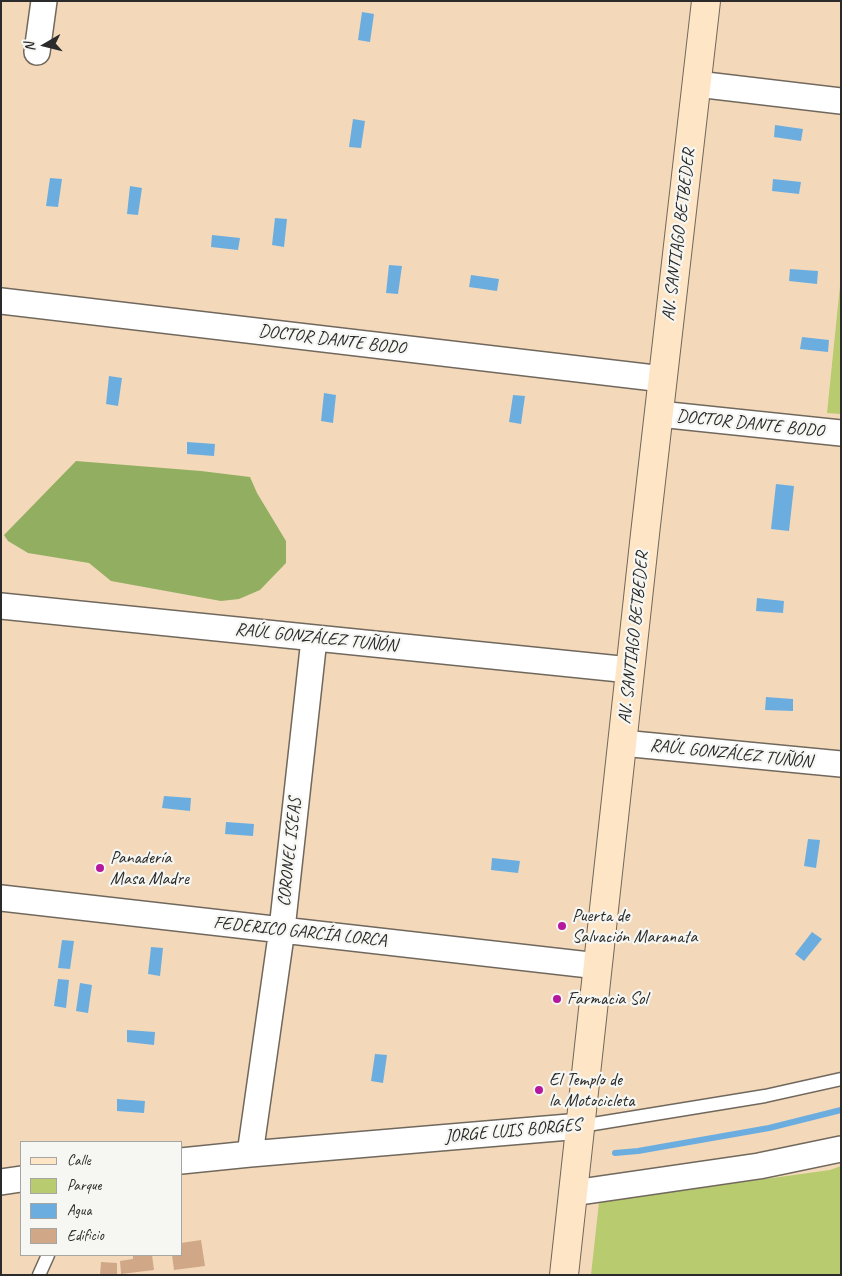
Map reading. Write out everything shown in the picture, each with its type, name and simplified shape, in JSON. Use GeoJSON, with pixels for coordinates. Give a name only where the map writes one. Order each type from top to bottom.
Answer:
{"type":"FeatureCollection","features":[{"type":"Feature","properties":{"kind":"main road","name":"AV. SANTIAGO BETBEDER"},"geometry":{"type":"LineString","coordinates":[[564,1275],[706,1]]}},
{"type":"Feature","properties":{"kind":"street"},"geometry":{"type":"LineString","coordinates":[[37,52],[44,1]]}},
{"type":"Feature","properties":{"kind":"street"},"geometry":{"type":"LineString","coordinates":[[697,84],[841,101]]}},
{"type":"Feature","properties":{"kind":"street","name":"DOCTOR DANTE BODO"},"geometry":{"type":"LineString","coordinates":[[1,301],[663,379]]}},
{"type":"Feature","properties":{"kind":"street","name":"DOCTOR DANTE BODO"},"geometry":{"type":"LineString","coordinates":[[659,414],[841,433]]}},
{"type":"Feature","properties":{"kind":"street","name":"RAÚL GONZÁLEZ TUÑÓN"},"geometry":{"type":"LineString","coordinates":[[1,606],[630,670]]}},
{"type":"Feature","properties":{"kind":"street","name":"CORONEL ISEAS"},"geometry":{"type":"LineString","coordinates":[[250,1154],[282,930],[314,638]]}},
{"type":"Feature","properties":{"kind":"street","name":"RAÚL GONZÁLEZ TUÑÓN"},"geometry":{"type":"LineString","coordinates":[[622,743],[841,764]]}},
{"type":"Feature","properties":{"kind":"street","name":"FEDERICO GARCÍA LORCA"},"geometry":{"type":"LineString","coordinates":[[1,898],[598,966]]}},
{"type":"Feature","properties":{"kind":"street","name":"JORGE LUIS BORGES"},"geometry":{"type":"LineString","coordinates":[[182,1161],[581,1126]]}},
{"type":"Feature","properties":{"kind":"street"},"geometry":{"type":"LineString","coordinates":[[574,1193],[760,1166],[841,1149]]}},
{"type":"Feature","properties":{"kind":"street"},"geometry":{"type":"LineString","coordinates":[[1,1182],[20,1179]]}},
{"type":"Feature","properties":{"kind":"lane","name":"JORGE LUIS BORGES"},"geometry":{"type":"LineString","coordinates":[[581,1126],[765,1096],[841,1078]]}},
{"type":"Feature","properties":{"kind":"lane"},"geometry":{"type":"LineString","coordinates":[[39,1275],[48,1256]]}},
{"type":"Feature","properties":{"kind":"green space"},"geometry":{"type":"Polygon","coordinates":[[[841,276],[841,414],[827,413],[841,276]]]}},
{"type":"Feature","properties":{"kind":"green space"},"geometry":{"type":"Polygon","coordinates":[[[76,461],[250,477],[257,493],[286,541],[286,563],[260,590],[239,599],[221,601],[111,581],[89,563],[28,553],[8,541],[4,535],[76,461]]]}},
{"type":"Feature","properties":{"kind":"green space"},"geometry":{"type":"Polygon","coordinates":[[[841,1166],[841,1275],[591,1275],[599,1202],[830,1170],[841,1166]]]}},
{"type":"Feature","properties":{"kind":"water"},"geometry":{"type":"Polygon","coordinates":[[[362,12],[374,14],[370,42],[358,40],[362,12]]]}},
{"type":"Feature","properties":{"kind":"water"},"geometry":{"type":"Polygon","coordinates":[[[353,119],[365,121],[361,148],[349,147],[353,119]]]}},
{"type":"Feature","properties":{"kind":"water"},"geometry":{"type":"Polygon","coordinates":[[[775,125],[803,129],[801,141],[774,137],[775,125]]]}},
{"type":"Feature","properties":{"kind":"water"},"geometry":{"type":"Polygon","coordinates":[[[50,178],[62,179],[58,207],[46,206],[50,178]]]}},
{"type":"Feature","properties":{"kind":"water"},"geometry":{"type":"Polygon","coordinates":[[[773,179],[801,182],[799,194],[772,191],[773,179]]]}},
{"type":"Feature","properties":{"kind":"water"},"geometry":{"type":"Polygon","coordinates":[[[130,186],[142,188],[138,215],[127,214],[130,186]]]}},
{"type":"Feature","properties":{"kind":"water"},"geometry":{"type":"Polygon","coordinates":[[[275,218],[287,219],[284,247],[272,245],[275,218]]]}},
{"type":"Feature","properties":{"kind":"water"},"geometry":{"type":"Polygon","coordinates":[[[212,235],[240,238],[238,250],[211,247],[212,235]]]}},
{"type":"Feature","properties":{"kind":"water"},"geometry":{"type":"Polygon","coordinates":[[[389,265],[402,266],[398,294],[386,293],[389,265]]]}},
{"type":"Feature","properties":{"kind":"water"},"geometry":{"type":"Polygon","coordinates":[[[790,269],[818,271],[817,284],[789,281],[790,269]]]}},
{"type":"Feature","properties":{"kind":"water"},"geometry":{"type":"Polygon","coordinates":[[[471,275],[499,279],[497,291],[469,287],[471,275]]]}},
{"type":"Feature","properties":{"kind":"water"},"geometry":{"type":"Polygon","coordinates":[[[802,337],[829,340],[828,352],[800,349],[802,337]]]}},
{"type":"Feature","properties":{"kind":"water"},"geometry":{"type":"Polygon","coordinates":[[[109,376],[122,378],[118,406],[106,404],[109,376]]]}},
{"type":"Feature","properties":{"kind":"water"},"geometry":{"type":"Polygon","coordinates":[[[324,393],[336,395],[333,423],[321,421],[324,393]]]}},
{"type":"Feature","properties":{"kind":"water"},"geometry":{"type":"Polygon","coordinates":[[[513,395],[525,396],[521,424],[509,422],[513,395]]]}},
{"type":"Feature","properties":{"kind":"water"},"geometry":{"type":"Polygon","coordinates":[[[187,442],[215,444],[214,456],[187,454],[187,442]]]}},
{"type":"Feature","properties":{"kind":"water"},"geometry":{"type":"Polygon","coordinates":[[[776,484],[794,486],[789,531],[771,529],[776,484]]]}},
{"type":"Feature","properties":{"kind":"water"},"geometry":{"type":"Polygon","coordinates":[[[757,598],[784,601],[783,613],[756,611],[757,598]]]}},
{"type":"Feature","properties":{"kind":"water"},"geometry":{"type":"Polygon","coordinates":[[[766,697],[793,699],[793,711],[765,710],[766,697]]]}},
{"type":"Feature","properties":{"kind":"water"},"geometry":{"type":"Polygon","coordinates":[[[164,796],[191,798],[190,811],[162,808],[164,796]]]}},
{"type":"Feature","properties":{"kind":"water"},"geometry":{"type":"Polygon","coordinates":[[[226,822],[254,824],[253,836],[225,834],[226,822]]]}},
{"type":"Feature","properties":{"kind":"water"},"geometry":{"type":"Polygon","coordinates":[[[808,839],[820,840],[816,868],[804,866],[808,839]]]}},
{"type":"Feature","properties":{"kind":"water"},"geometry":{"type":"Polygon","coordinates":[[[492,858],[520,861],[518,873],[491,870],[492,858]]]}},
{"type":"Feature","properties":{"kind":"water"},"geometry":{"type":"Polygon","coordinates":[[[812,932],[822,939],[804,961],[795,954],[812,932]]]}},
{"type":"Feature","properties":{"kind":"water"},"geometry":{"type":"Polygon","coordinates":[[[62,940],[74,941],[70,969],[58,968],[62,940]]]}},
{"type":"Feature","properties":{"kind":"water"},"geometry":{"type":"Polygon","coordinates":[[[151,947],[163,948],[160,976],[148,974],[151,947]]]}},
{"type":"Feature","properties":{"kind":"water"},"geometry":{"type":"Polygon","coordinates":[[[58,979],[69,980],[66,1008],[54,1006],[58,979]]]}},
{"type":"Feature","properties":{"kind":"water"},"geometry":{"type":"Polygon","coordinates":[[[80,983],[92,985],[88,1013],[76,1011],[80,983]]]}},
{"type":"Feature","properties":{"kind":"water"},"geometry":{"type":"Polygon","coordinates":[[[127,1030],[155,1032],[154,1045],[127,1042],[127,1030]]]}},
{"type":"Feature","properties":{"kind":"water"},"geometry":{"type":"Polygon","coordinates":[[[375,1054],[387,1055],[383,1083],[371,1081],[375,1054]]]}},
{"type":"Feature","properties":{"kind":"water"},"geometry":{"type":"Polygon","coordinates":[[[117,1099],[145,1101],[144,1113],[117,1111],[117,1099]]]}},
{"type":"Feature","properties":{"kind":"building"},"geometry":{"type":"Polygon","coordinates":[[[201,1240],[205,1266],[174,1270],[172,1256],[182,1256],[182,1243],[201,1240]]]}},
{"type":"Feature","properties":{"kind":"building"},"geometry":{"type":"Polygon","coordinates":[[[133,1256],[152,1256],[154,1270],[121,1274],[120,1261],[133,1259],[133,1256]]]}},
{"type":"Feature","properties":{"kind":"building"},"geometry":{"type":"Polygon","coordinates":[[[101,1262],[117,1263],[117,1275],[100,1275],[101,1262]]]}},
{"type":"Feature","properties":{"kind":"waterway"},"geometry":{"type":"LineString","coordinates":[[615,1153],[638,1151],[769,1128],[841,1110]]}},
{"type":"Feature","properties":{"kind":"place","name":"Panadería Masa Madre"},"geometry":{"type":"Point","coordinates":[100,868]}},
{"type":"Feature","properties":{"kind":"place","name":"Puerta de Salvación Maranata"},"geometry":{"type":"Point","coordinates":[562,926]}},
{"type":"Feature","properties":{"kind":"place","name":"Farmacia Sol"},"geometry":{"type":"Point","coordinates":[557,999]}},
{"type":"Feature","properties":{"kind":"place","name":"El Templo de la Motocicleta"},"geometry":{"type":"Point","coordinates":[539,1090]}}]}
